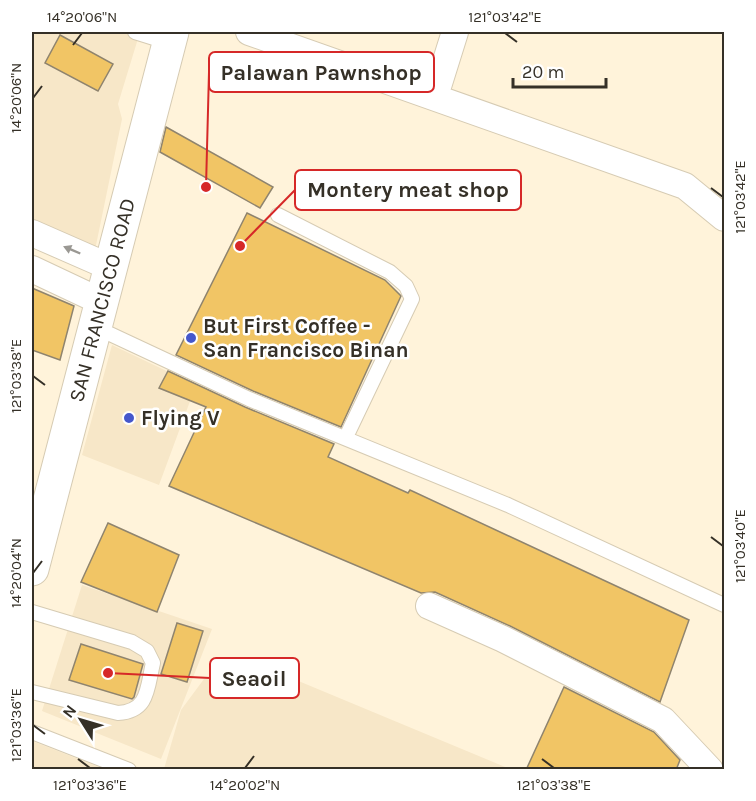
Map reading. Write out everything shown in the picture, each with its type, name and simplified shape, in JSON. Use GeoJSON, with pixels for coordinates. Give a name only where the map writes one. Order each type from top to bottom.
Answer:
{"type":"FeatureCollection","features":[{"type":"Feature","properties":{"kind":"main road","name":"SAN FRANCISCO ROAD"},"geometry":{"type":"LineString","coordinates":[[32,569],[171,37]]}},
{"type":"Feature","properties":{"kind":"street"},"geometry":{"type":"LineString","coordinates":[[249,32],[685,186],[724,218]]}},
{"type":"Feature","properties":{"kind":"street"},"geometry":{"type":"LineString","coordinates":[[435,96],[455,32]]}},
{"type":"Feature","properties":{"kind":"street"},"geometry":{"type":"LineString","coordinates":[[32,233],[112,267]]}},
{"type":"Feature","properties":{"kind":"street"},"geometry":{"type":"LineString","coordinates":[[32,269],[99,314]]}},
{"type":"Feature","properties":{"kind":"street"},"geometry":{"type":"LineString","coordinates":[[429,606],[503,639],[663,720],[710,770]]}},
{"type":"Feature","properties":{"kind":"lane"},"geometry":{"type":"LineString","coordinates":[[135,32],[171,37]]}},
{"type":"Feature","properties":{"kind":"lane"},"geometry":{"type":"LineString","coordinates":[[278,216],[390,272],[406,286],[412,299],[346,437]]}},
{"type":"Feature","properties":{"kind":"lane"},"geometry":{"type":"LineString","coordinates":[[99,314],[249,399],[508,505],[724,605]]}},
{"type":"Feature","properties":{"kind":"lane"},"geometry":{"type":"LineString","coordinates":[[32,612],[132,642],[147,651],[153,663],[143,702],[132,712],[118,714],[32,692]]}},
{"type":"Feature","properties":{"kind":"lane"},"geometry":{"type":"LineString","coordinates":[[32,732],[129,770]]}},
{"type":"Feature","properties":{"kind":"shaded area"},"geometry":{"type":"Polygon","coordinates":[[[32,32],[140,32],[118,104],[122,119],[95,250],[32,219],[32,32]]]}},
{"type":"Feature","properties":{"kind":"shaded area"},"geometry":{"type":"Polygon","coordinates":[[[112,345],[196,385],[159,485],[82,455],[112,345]]]}},
{"type":"Feature","properties":{"kind":"shaded area"},"geometry":{"type":"Polygon","coordinates":[[[82,585],[212,629],[161,759],[42,711],[82,585]]]}},
{"type":"Feature","properties":{"kind":"shaded area"},"geometry":{"type":"Polygon","coordinates":[[[253,662],[510,769],[164,769],[181,710],[204,679],[242,682],[253,662]]]}},
{"type":"Feature","properties":{"kind":"shaded area"},"geometry":{"type":"Polygon","coordinates":[[[32,741],[104,769],[32,769],[32,741]]]}},
{"type":"Feature","properties":{"kind":"building"},"geometry":{"type":"Polygon","coordinates":[[[60,35],[113,64],[98,91],[45,63],[60,35]]]}},
{"type":"Feature","properties":{"kind":"building"},"geometry":{"type":"Polygon","coordinates":[[[166,127],[273,187],[260,208],[160,152],[166,127]]]}},
{"type":"Feature","properties":{"kind":"building"},"geometry":{"type":"Polygon","coordinates":[[[247,213],[385,280],[401,296],[341,427],[253,391],[176,355],[247,213]]]}},
{"type":"Feature","properties":{"kind":"building"},"geometry":{"type":"Polygon","coordinates":[[[32,288],[74,306],[60,360],[32,350],[32,288]]]}},
{"type":"Feature","properties":{"kind":"building"},"geometry":{"type":"Polygon","coordinates":[[[168,371],[245,407],[334,444],[328,457],[408,493],[410,490],[689,620],[660,702],[510,626],[435,592],[421,593],[169,486],[206,407],[159,388],[168,371]]]}},
{"type":"Feature","properties":{"kind":"building"},"geometry":{"type":"Polygon","coordinates":[[[108,523],[179,555],[157,612],[81,582],[108,523]]]}},
{"type":"Feature","properties":{"kind":"building"},"geometry":{"type":"Polygon","coordinates":[[[177,623],[203,631],[187,682],[161,674],[177,623]]]}},
{"type":"Feature","properties":{"kind":"building"},"geometry":{"type":"Polygon","coordinates":[[[81,644],[143,664],[132,699],[69,680],[81,644]]]}},
{"type":"Feature","properties":{"kind":"building"},"geometry":{"type":"Polygon","coordinates":[[[564,687],[654,732],[680,760],[676,770],[526,770],[564,687]]]}},
{"type":"Feature","properties":{"kind":"place","name":"Palawan Pawnshop"},"geometry":{"type":"Point","coordinates":[206,187]}},
{"type":"Feature","properties":{"kind":"place","name":"Montery meat shop"},"geometry":{"type":"Point","coordinates":[240,246]}},
{"type":"Feature","properties":{"kind":"place","name":"But First Coffee - San Francisco Binan"},"geometry":{"type":"Point","coordinates":[191,338]}},
{"type":"Feature","properties":{"kind":"place","name":"Flying V"},"geometry":{"type":"Point","coordinates":[129,418]}},
{"type":"Feature","properties":{"kind":"place","name":"Seaoil"},"geometry":{"type":"Point","coordinates":[108,673]}}]}
